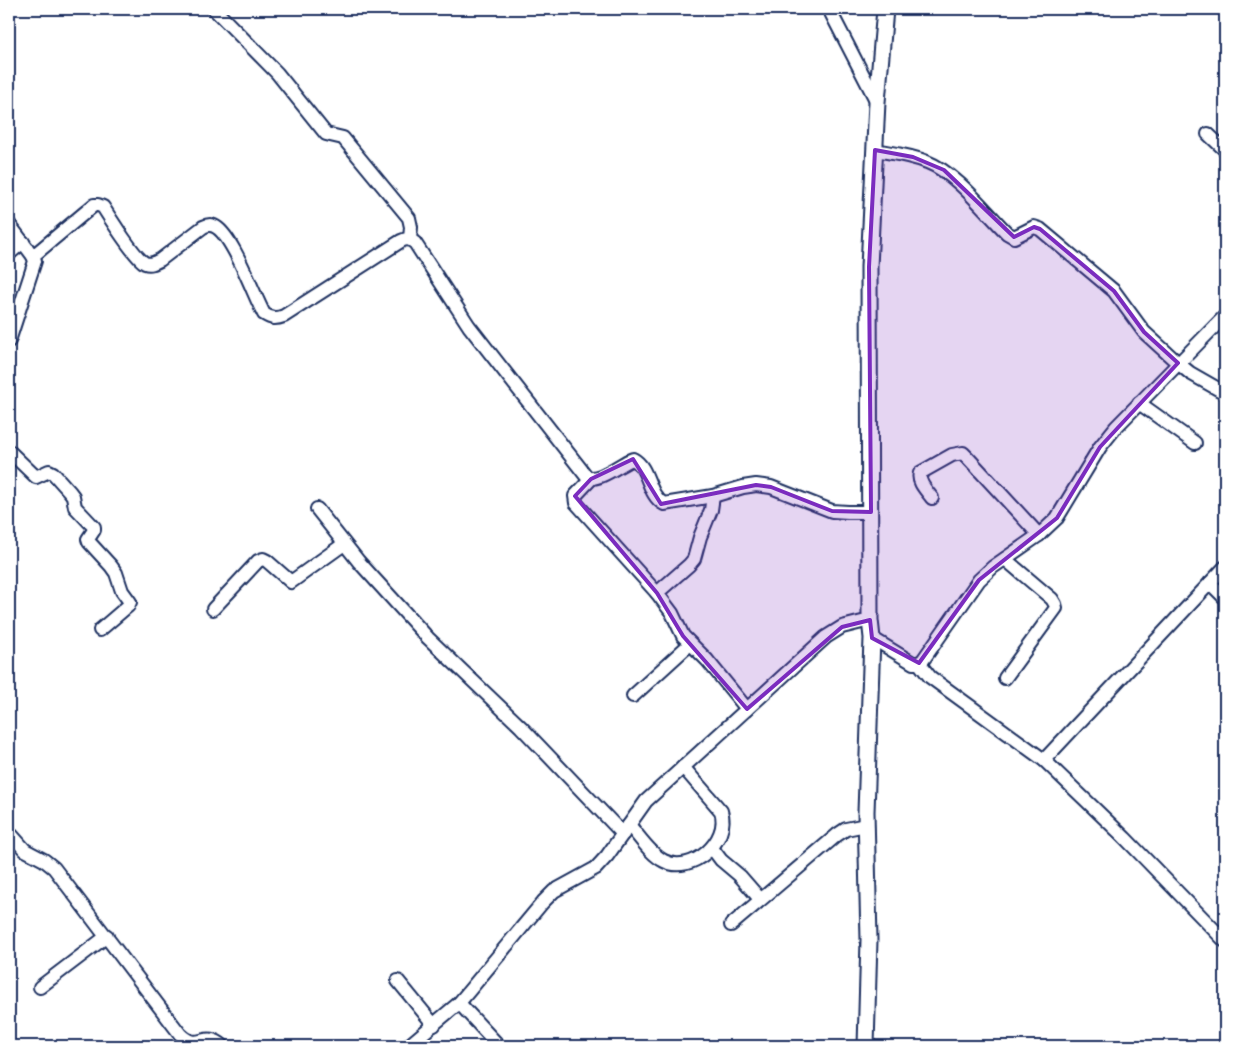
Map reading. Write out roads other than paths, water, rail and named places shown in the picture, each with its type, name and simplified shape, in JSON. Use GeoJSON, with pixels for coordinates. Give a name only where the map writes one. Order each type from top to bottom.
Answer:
{"type":"FeatureCollection","features":[{"type":"Feature","properties":{"kind":"main road"},"geometry":{"type":"LineString","coordinates":[[866,1046],[869,940],[866,825],[872,638],[870,620],[869,266],[877,102],[885,9]]}},
{"type":"Feature","properties":{"kind":"street"},"geometry":{"type":"LineString","coordinates":[[214,9],[277,73],[326,134],[343,138],[409,218],[411,227],[410,239]]}},
{"type":"Feature","properties":{"kind":"street"},"geometry":{"type":"LineString","coordinates":[[828,9],[877,102]]}},
{"type":"Feature","properties":{"kind":"street"},"geometry":{"type":"LineString","coordinates":[[1208,134],[1225,150]]}},
{"type":"Feature","properties":{"kind":"street"},"geometry":{"type":"LineString","coordinates":[[875,150],[913,157],[929,162],[944,170],[1014,238],[1034,227],[1040,229],[1067,250],[1114,292],[1144,332],[1178,364],[1201,380],[1225,393]]}},
{"type":"Feature","properties":{"kind":"street"},"geometry":{"type":"LineString","coordinates":[[33,256],[94,205],[103,207],[141,260],[146,264],[152,264],[160,260],[203,227],[208,225],[214,226],[220,229],[238,259],[264,314],[270,318],[276,318],[300,306],[401,241],[410,239],[415,243],[469,326],[583,473],[591,479]]}},
{"type":"Feature","properties":{"kind":"street"},"geometry":{"type":"LineString","coordinates":[[9,224],[35,261],[9,341]]}},
{"type":"Feature","properties":{"kind":"street"},"geometry":{"type":"LineString","coordinates":[[9,254],[23,242]]}},
{"type":"Feature","properties":{"kind":"street"},"geometry":{"type":"LineString","coordinates":[[872,638],[913,663],[919,663],[923,660],[980,580],[1039,535],[1057,518],[1100,447],[1116,426],[1225,316]]}},
{"type":"Feature","properties":{"kind":"street"},"geometry":{"type":"LineString","coordinates":[[1139,403],[1195,443]]}},
{"type":"Feature","properties":{"kind":"street"},"geometry":{"type":"LineString","coordinates":[[9,450],[36,477],[49,471],[53,473],[70,492],[74,507],[94,527],[88,539],[89,542],[111,566],[116,574],[120,588],[130,602],[128,606],[100,630]]}},
{"type":"Feature","properties":{"kind":"street"},"geometry":{"type":"LineString","coordinates":[[932,498],[920,481],[918,476],[920,473],[952,455],[963,453],[1039,535]]}},
{"type":"Feature","properties":{"kind":"street"},"geometry":{"type":"LineString","coordinates":[[747,709],[707,660],[683,636],[672,613],[657,593],[576,503],[575,496],[591,479],[633,460],[640,466],[656,497],[664,504],[713,496],[756,485],[771,487],[832,510],[871,512]]}},
{"type":"Feature","properties":{"kind":"street"},"geometry":{"type":"LineString","coordinates":[[657,593],[694,559],[700,536],[711,510],[713,496]]}},
{"type":"Feature","properties":{"kind":"street"},"geometry":{"type":"LineString","coordinates":[[317,509],[344,544],[428,638],[626,830],[658,857],[666,862],[677,864],[702,856],[712,848],[719,837],[724,820],[721,811],[683,767]]}},
{"type":"Feature","properties":{"kind":"street"},"geometry":{"type":"LineString","coordinates":[[213,609],[258,560],[263,559],[267,561],[291,582],[344,544]]}},
{"type":"Feature","properties":{"kind":"street"},"geometry":{"type":"LineString","coordinates":[[1004,560],[1052,599],[1056,608],[1005,678]]}},
{"type":"Feature","properties":{"kind":"street"},"geometry":{"type":"LineString","coordinates":[[1044,760],[1225,566]]}},
{"type":"Feature","properties":{"kind":"street"},"geometry":{"type":"LineString","coordinates":[[1210,583],[1225,598]]}},
{"type":"Feature","properties":{"kind":"street"},"geometry":{"type":"LineString","coordinates":[[408,1046],[459,1003],[554,891],[596,868],[607,856],[646,801],[826,636],[842,627],[870,620]]}},
{"type":"Feature","properties":{"kind":"street"},"geometry":{"type":"LineString","coordinates":[[633,696],[690,644]]}},
{"type":"Feature","properties":{"kind":"street"},"geometry":{"type":"LineString","coordinates":[[919,663],[930,677],[1044,760],[1126,838],[1225,941]]}},
{"type":"Feature","properties":{"kind":"street"},"geometry":{"type":"LineString","coordinates":[[731,925],[837,835],[846,829],[866,825]]}},
{"type":"Feature","properties":{"kind":"street"},"geometry":{"type":"LineString","coordinates":[[9,832],[25,850],[44,860],[54,868],[186,1044],[209,1039],[215,1040],[223,1046]]}},
{"type":"Feature","properties":{"kind":"street"},"geometry":{"type":"LineString","coordinates":[[712,848],[721,860],[740,876],[760,900]]}},
{"type":"Feature","properties":{"kind":"street"},"geometry":{"type":"LineString","coordinates":[[40,987],[106,936]]}},
{"type":"Feature","properties":{"kind":"street"},"geometry":{"type":"LineString","coordinates":[[398,982],[434,1025]]}},
{"type":"Feature","properties":{"kind":"street"},"geometry":{"type":"LineString","coordinates":[[459,1003],[499,1046]]}}]}
